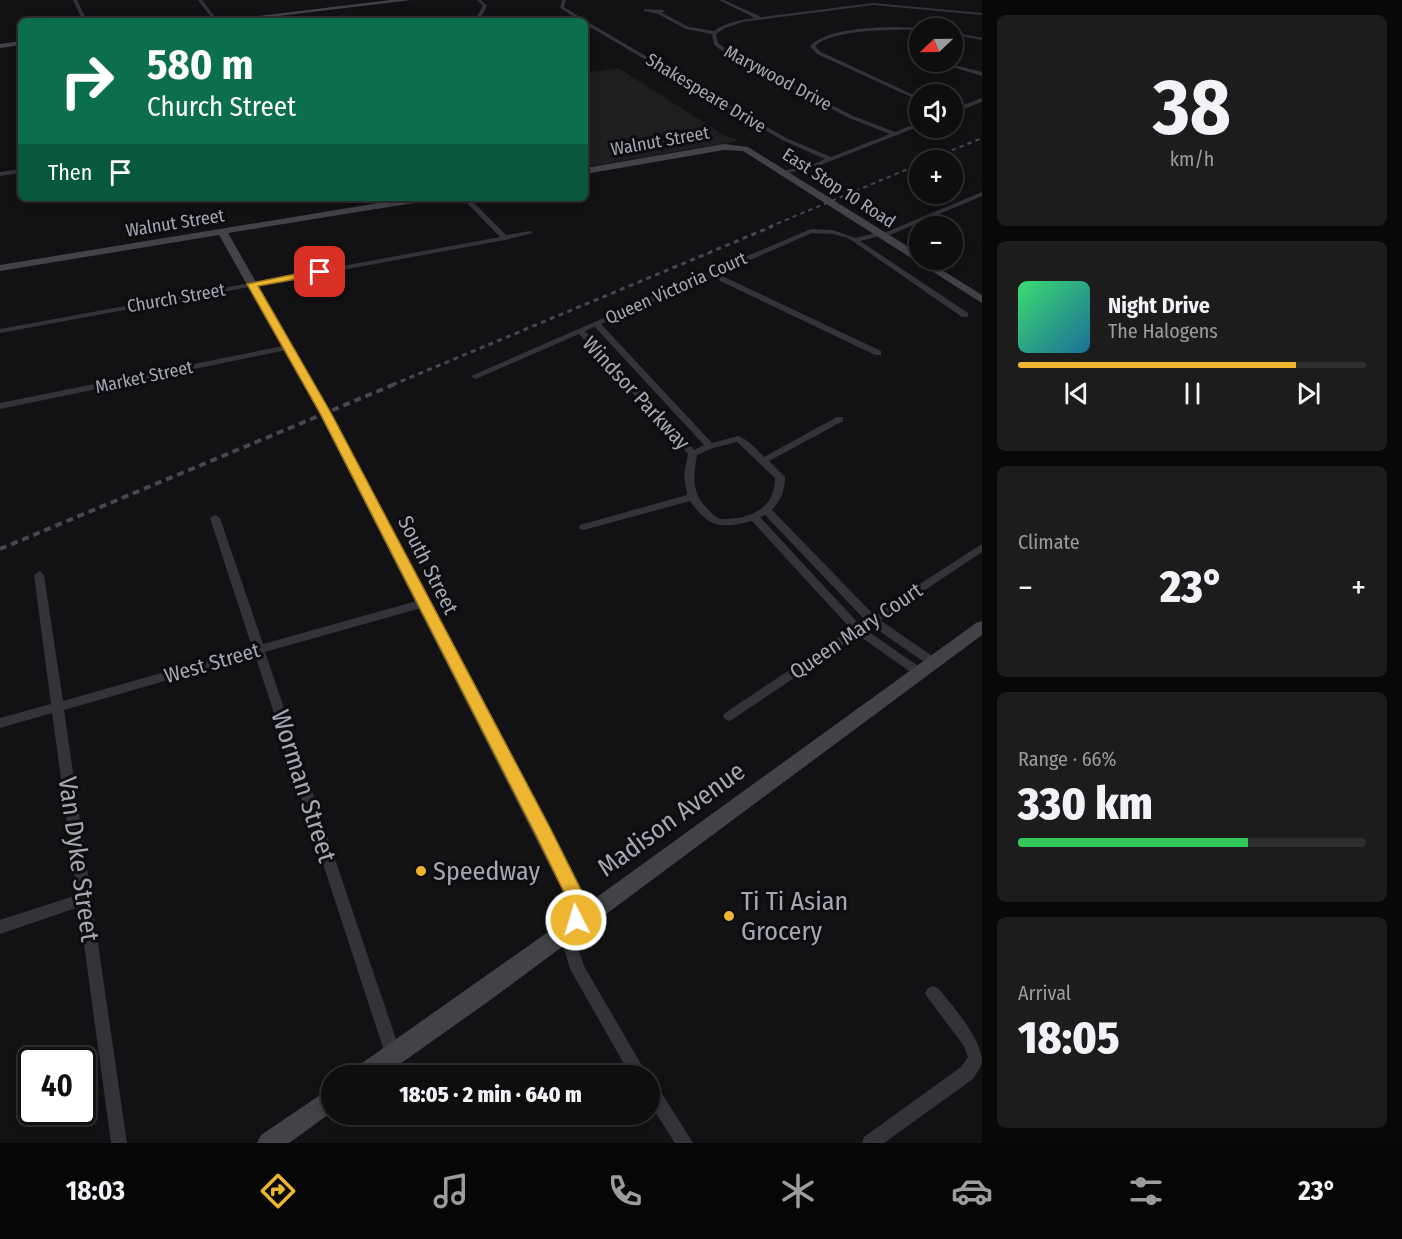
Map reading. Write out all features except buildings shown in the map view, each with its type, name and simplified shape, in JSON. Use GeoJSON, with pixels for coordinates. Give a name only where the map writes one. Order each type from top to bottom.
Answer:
{"type":"FeatureCollection","features":[{"type":"Feature","properties":{"kind":"street"},"geometry":{"type":"LineString","coordinates":[[75,0],[84,18]]}},
{"type":"Feature","properties":{"kind":"street"},"geometry":{"type":"LineString","coordinates":[[200,0],[214,18]]}},
{"type":"Feature","properties":{"kind":"street"},"geometry":{"type":"LineString","coordinates":[[255,18],[324,12],[408,0]]}},
{"type":"Feature","properties":{"kind":"street"},"geometry":{"type":"LineString","coordinates":[[479,0],[485,6],[479,17]]}},
{"type":"Feature","properties":{"kind":"street","name":"Shakespeare Drive"},"geometry":{"type":"LineString","coordinates":[[564,0],[562,7],[579,18]]}},
{"type":"Feature","properties":{"kind":"street"},"geometry":{"type":"LineString","coordinates":[[721,0],[759,18]]}},
{"type":"Feature","properties":{"kind":"street","name":"Marywood Drive"},"geometry":{"type":"LineString","coordinates":[[896,134],[851,117],[724,50],[714,41],[715,33],[732,23],[759,18],[873,4],[982,14]]}},
{"type":"Feature","properties":{"kind":"street"},"geometry":{"type":"LineString","coordinates":[[659,13],[685,27],[715,33]]}},
{"type":"Feature","properties":{"kind":"street"},"geometry":{"type":"LineString","coordinates":[[467,18],[484,18]]}},
{"type":"Feature","properties":{"kind":"street","name":"Shakespeare Drive"},"geometry":{"type":"LineString","coordinates":[[588,23],[783,139],[830,159]]}},
{"type":"Feature","properties":{"kind":"street"},"geometry":{"type":"LineString","coordinates":[[909,29],[884,29],[828,36],[815,41],[813,48],[909,95]]}},
{"type":"Feature","properties":{"kind":"street"},"geometry":{"type":"LineString","coordinates":[[963,35],[982,39]]}},
{"type":"Feature","properties":{"kind":"street"},"geometry":{"type":"LineString","coordinates":[[0,46],[18,43]]}},
{"type":"Feature","properties":{"kind":"street"},"geometry":{"type":"LineString","coordinates":[[963,69],[982,74]]}},
{"type":"Feature","properties":{"kind":"street"},"geometry":{"type":"LineString","coordinates":[[963,107],[982,100]]}},
{"type":"Feature","properties":{"kind":"street"},"geometry":{"type":"LineString","coordinates":[[784,172],[830,159],[909,129]]}},
{"type":"Feature","properties":{"kind":"street","name":"Walnut Street"},"geometry":{"type":"LineString","coordinates":[[588,170],[724,147],[740,147]]}},
{"type":"Feature","properties":{"kind":"street","name":"East Stop 10 Road"},"geometry":{"type":"LineString","coordinates":[[740,147],[753,152],[909,252]]}},
{"type":"Feature","properties":{"kind":"street"},"geometry":{"type":"LineString","coordinates":[[0,174],[18,171]]}},
{"type":"Feature","properties":{"kind":"street","name":"Queen Victoria Court"},"geometry":{"type":"LineString","coordinates":[[475,376],[808,231],[836,232],[854,240],[882,235],[982,194]]}},
{"type":"Feature","properties":{"kind":"street","name":"Walnut Street"},"geometry":{"type":"LineString","coordinates":[[0,268],[408,201]]}},
{"type":"Feature","properties":{"kind":"street"},"geometry":{"type":"LineString","coordinates":[[468,201],[505,238]]}},
{"type":"Feature","properties":{"kind":"street","name":"South Street"},"geometry":{"type":"LineString","coordinates":[[222,232],[288,347],[573,891],[577,902],[575,924]]}},
{"type":"Feature","properties":{"kind":"street","name":"Church Street"},"geometry":{"type":"LineString","coordinates":[[0,331],[530,233]]}},
{"type":"Feature","properties":{"kind":"street"},"geometry":{"type":"LineString","coordinates":[[854,240],[965,315]]}},
{"type":"Feature","properties":{"kind":"street","name":"East Stop 10 Road"},"geometry":{"type":"LineString","coordinates":[[937,270],[982,300]]}},
{"type":"Feature","properties":{"kind":"street"},"geometry":{"type":"LineString","coordinates":[[710,273],[878,353]]}},
{"type":"Feature","properties":{"kind":"street","name":"Windsor Parkway"},"geometry":{"type":"LineString","coordinates":[[596,323],[710,446]]}},
{"type":"Feature","properties":{"kind":"street","name":"Windsor Parkway"},"geometry":{"type":"LineString","coordinates":[[580,331],[693,454]]}},
{"type":"Feature","properties":{"kind":"street","name":"Market Street"},"geometry":{"type":"LineString","coordinates":[[0,406],[288,347]]}},
{"type":"Feature","properties":{"kind":"street"},"geometry":{"type":"LineString","coordinates":[[763,461],[840,419]]}},
{"type":"Feature","properties":{"kind":"street","name":"Windsor Parkway"},"geometry":{"type":"LineString","coordinates":[[693,454],[710,446],[738,440],[781,479],[773,506],[767,511]]}},
{"type":"Feature","properties":{"kind":"street","name":"Windsor Parkway"},"geometry":{"type":"LineString","coordinates":[[693,454],[687,478],[687,486],[693,497]]}},
{"type":"Feature","properties":{"kind":"street"},"geometry":{"type":"LineString","coordinates":[[584,527],[693,497],[717,522],[754,517],[767,511],[872,620],[927,668]]}},
{"type":"Feature","properties":{"kind":"street"},"geometry":{"type":"LineString","coordinates":[[754,517],[858,630],[927,668]]}},
{"type":"Feature","properties":{"kind":"street","name":"Worman Street"},"geometry":{"type":"LineString","coordinates":[[215,518],[393,1054]]}},
{"type":"Feature","properties":{"kind":"street","name":"Queen Mary Court"},"geometry":{"type":"LineString","coordinates":[[729,716],[982,547]]}},
{"type":"Feature","properties":{"kind":"street","name":"Van Dyke Street"},"geometry":{"type":"LineString","coordinates":[[39,575],[119,1143]]}},
{"type":"Feature","properties":{"kind":"street","name":"West Street"},"geometry":{"type":"LineString","coordinates":[[0,723],[424,603]]}},
{"type":"Feature","properties":{"kind":"street","name":"Madison Avenue"},"geometry":{"type":"LineString","coordinates":[[378,1065],[982,627]]}},
{"type":"Feature","properties":{"kind":"street"},"geometry":{"type":"LineString","coordinates":[[0,927],[85,899]]}},
{"type":"Feature","properties":{"kind":"street"},"geometry":{"type":"LineString","coordinates":[[575,924],[570,941],[574,963],[634,1065]]}},
{"type":"Feature","properties":{"kind":"street"},"geometry":{"type":"LineString","coordinates":[[870,1143],[967,1073],[976,1058],[971,1042],[933,993]]}},
{"type":"Feature","properties":{"kind":"street"},"geometry":{"type":"LineString","coordinates":[[660,1105],[685,1143]]}},
{"type":"Feature","properties":{"kind":"street"},"geometry":{"type":"LineString","coordinates":[[269,1143],[321,1106]]}},
{"type":"Feature","properties":{"kind":"shaded area"},"geometry":{"type":"Polygon","coordinates":[[[618,68],[722,134],[739,141],[588,166],[588,73],[618,68]]]}},
{"type":"Feature","properties":{"kind":"railway"},"geometry":{"type":"LineString","coordinates":[[953,150],[982,138]]}},
{"type":"Feature","properties":{"kind":"railway"},"geometry":{"type":"LineString","coordinates":[[769,227],[909,169]]}},
{"type":"Feature","properties":{"kind":"railway"},"geometry":{"type":"LineString","coordinates":[[392,385],[773,226]]}},
{"type":"Feature","properties":{"kind":"railway"},"geometry":{"type":"LineString","coordinates":[[0,549],[395,384]]}},
{"type":"Feature","properties":{"kind":"place","name":"Speedway"},"geometry":{"type":"Point","coordinates":[421,871]}},
{"type":"Feature","properties":{"kind":"place","name":"Ti Ti Asian Grocery"},"geometry":{"type":"Point","coordinates":[729,916]}},
{"type":"Feature","properties":{"kind":"route"},"geometry":{"type":"LineString","coordinates":[[320,272],[252,284],[325,413],[543,832],[576,898],[576,920]]}}]}
